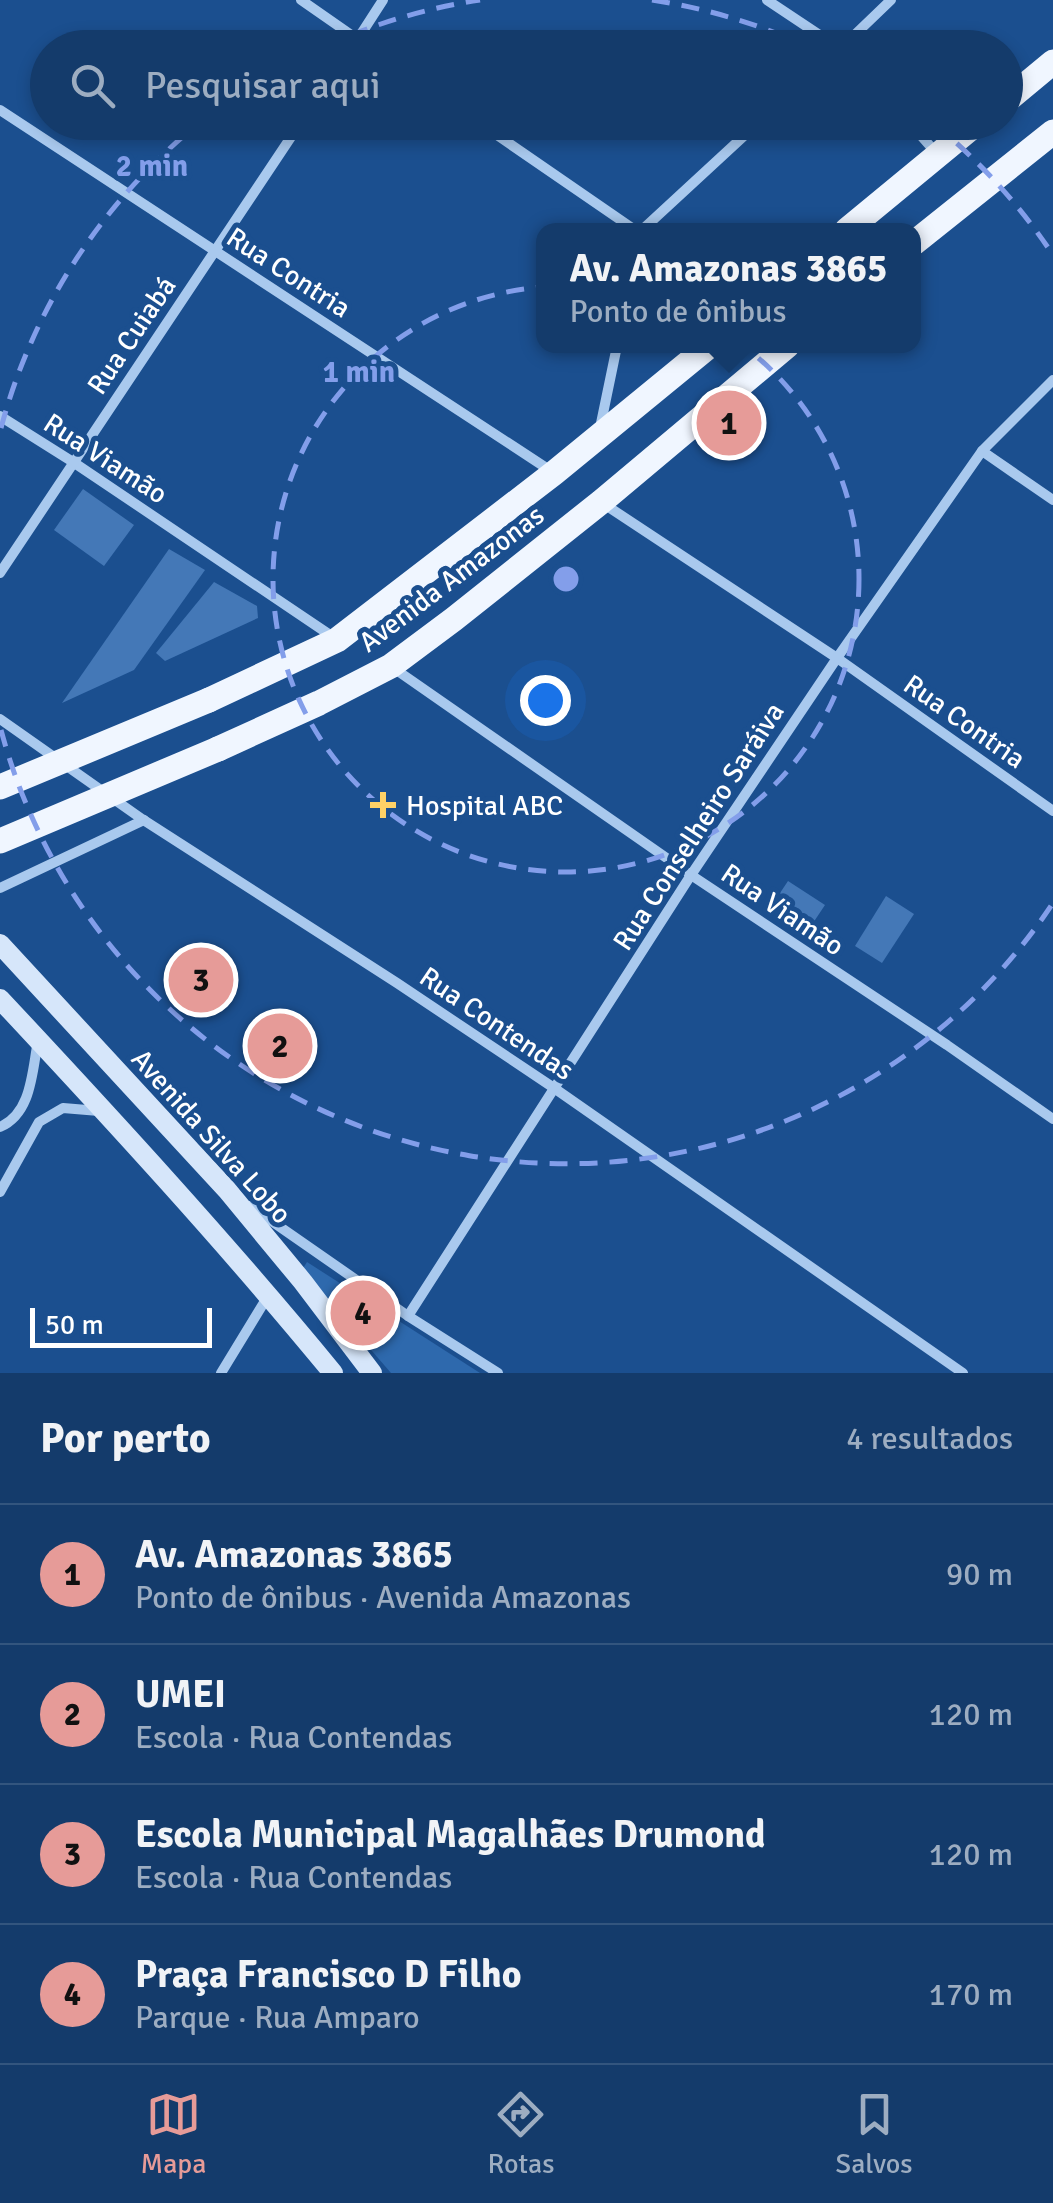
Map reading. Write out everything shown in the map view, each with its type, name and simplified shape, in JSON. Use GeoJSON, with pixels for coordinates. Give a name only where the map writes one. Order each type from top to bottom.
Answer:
{"type":"FeatureCollection","features":[{"type":"Feature","properties":{"kind":"main road"},"geometry":{"type":"LineString","coordinates":[[1023,87],[1053,62]]}},
{"type":"Feature","properties":{"kind":"main road"},"geometry":{"type":"LineString","coordinates":[[921,237],[1053,132]]}},
{"type":"Feature","properties":{"kind":"main road"},"geometry":{"type":"LineString","coordinates":[[855,223],[956,140]]}},
{"type":"Feature","properties":{"kind":"main road","name":"Avenida Amazonas"},"geometry":{"type":"LineString","coordinates":[[0,786],[209,700],[336,640],[554,473],[700,353]]}},
{"type":"Feature","properties":{"kind":"main road","name":"Avenida Amazonas"},"geometry":{"type":"LineString","coordinates":[[0,841],[218,749],[391,666],[601,502],[779,353]]}},
{"type":"Feature","properties":{"kind":"main road","name":"Avenida Silva Lobo"},"geometry":{"type":"LineString","coordinates":[[0,944],[227,1190],[372,1373]]}},
{"type":"Feature","properties":{"kind":"main road"},"geometry":{"type":"LineString","coordinates":[[0,999],[269,1295],[332,1373]]}},
{"type":"Feature","properties":{"kind":"main road"},"geometry":{"type":"LineString","coordinates":[[269,1295],[287,1281],[303,1282]]}},
{"type":"Feature","properties":{"kind":"street"},"geometry":{"type":"LineString","coordinates":[[301,0],[338,30]]}},
{"type":"Feature","properties":{"kind":"street"},"geometry":{"type":"LineString","coordinates":[[363,30],[384,0]]}},
{"type":"Feature","properties":{"kind":"street"},"geometry":{"type":"LineString","coordinates":[[768,0],[813,30]]}},
{"type":"Feature","properties":{"kind":"street"},"geometry":{"type":"LineString","coordinates":[[859,30],[891,0]]}},
{"type":"Feature","properties":{"kind":"street","name":"Rua Contria"},"geometry":{"type":"LineString","coordinates":[[0,110],[30,130]]}},
{"type":"Feature","properties":{"kind":"street","name":"Rua Contria"},"geometry":{"type":"LineString","coordinates":[[46,140],[554,473]]}},
{"type":"Feature","properties":{"kind":"street","name":"Rua Cuiabá"},"geometry":{"type":"LineString","coordinates":[[0,573],[289,140]]}},
{"type":"Feature","properties":{"kind":"street"},"geometry":{"type":"LineString","coordinates":[[505,140],[628,223]]}},
{"type":"Feature","properties":{"kind":"street"},"geometry":{"type":"LineString","coordinates":[[646,223],[740,140]]}},
{"type":"Feature","properties":{"kind":"street"},"geometry":{"type":"LineString","coordinates":[[925,140],[938,155]]}},
{"type":"Feature","properties":{"kind":"street"},"geometry":{"type":"LineString","coordinates":[[598,437],[615,353]]}},
{"type":"Feature","properties":{"kind":"street","name":"Rua Conselheiro Saráiva"},"geometry":{"type":"LineString","coordinates":[[408,1316],[691,874],[837,658],[982,451],[1053,380]]}},
{"type":"Feature","properties":{"kind":"street","name":"Rua Viamão"},"geometry":{"type":"LineString","coordinates":[[0,416],[336,640]]}},
{"type":"Feature","properties":{"kind":"street"},"geometry":{"type":"LineString","coordinates":[[982,451],[1053,500]]}},
{"type":"Feature","properties":{"kind":"street","name":"Rua Contria"},"geometry":{"type":"LineString","coordinates":[[601,502],[837,658],[1053,810]]}},
{"type":"Feature","properties":{"kind":"street","name":"Rua Viamão"},"geometry":{"type":"LineString","coordinates":[[391,666],[1053,1119]]}},
{"type":"Feature","properties":{"kind":"street","name":"Rua Contendas"},"geometry":{"type":"LineString","coordinates":[[0,719],[144,820],[554,1088],[963,1373]]}},
{"type":"Feature","properties":{"kind":"street"},"geometry":{"type":"LineString","coordinates":[[0,888],[144,820]]}},
{"type":"Feature","properties":{"kind":"street"},"geometry":{"type":"LineString","coordinates":[[0,1128],[9,1123],[28,1098],[38,1040]]}},
{"type":"Feature","properties":{"kind":"street"},"geometry":{"type":"LineString","coordinates":[[1,1188],[39,1122],[63,1108],[104,1111]]}},
{"type":"Feature","properties":{"kind":"street"},"geometry":{"type":"LineString","coordinates":[[227,1190],[408,1316],[498,1373]]}},
{"type":"Feature","properties":{"kind":"street"},"geometry":{"type":"LineString","coordinates":[[221,1373],[269,1295]]}},
{"type":"Feature","properties":{"kind":"shaded area"},"geometry":{"type":"Polygon","coordinates":[[[307,1262],[480,1373],[391,1373],[302,1270],[307,1262]]]}},
{"type":"Feature","properties":{"kind":"building"},"geometry":{"type":"Polygon","coordinates":[[[83,489],[134,525],[104,566],[54,530],[83,489]]]}},
{"type":"Feature","properties":{"kind":"building"},"geometry":{"type":"Polygon","coordinates":[[[169,549],[205,570],[134,670],[62,703],[169,549]]]}},
{"type":"Feature","properties":{"kind":"building"},"geometry":{"type":"Polygon","coordinates":[[[214,582],[257,606],[258,618],[165,661],[156,653],[214,582]]]}},
{"type":"Feature","properties":{"kind":"building"},"geometry":{"type":"Polygon","coordinates":[[[788,881],[825,905],[807,932],[770,908],[788,881]]]}},
{"type":"Feature","properties":{"kind":"building"},"geometry":{"type":"Polygon","coordinates":[[[886,896],[914,914],[882,963],[855,946],[886,896]]]}},
{"type":"Feature","properties":{"kind":"place","name":"Av. Amazonas 3865"},"geometry":{"type":"Point","coordinates":[729,423]}},
{"type":"Feature","properties":{"kind":"place","name":"Hospital ABC"},"geometry":{"type":"Point","coordinates":[383,805]}},
{"type":"Feature","properties":{"kind":"place","name":"Escola Municipal Magalhães Drumond"},"geometry":{"type":"Point","coordinates":[201,980]}},
{"type":"Feature","properties":{"kind":"place","name":"UMEI"},"geometry":{"type":"Point","coordinates":[280,1046]}},
{"type":"Feature","properties":{"kind":"place","name":"Praça Francisco D Filho"},"geometry":{"type":"Point","coordinates":[363,1313]}}]}
